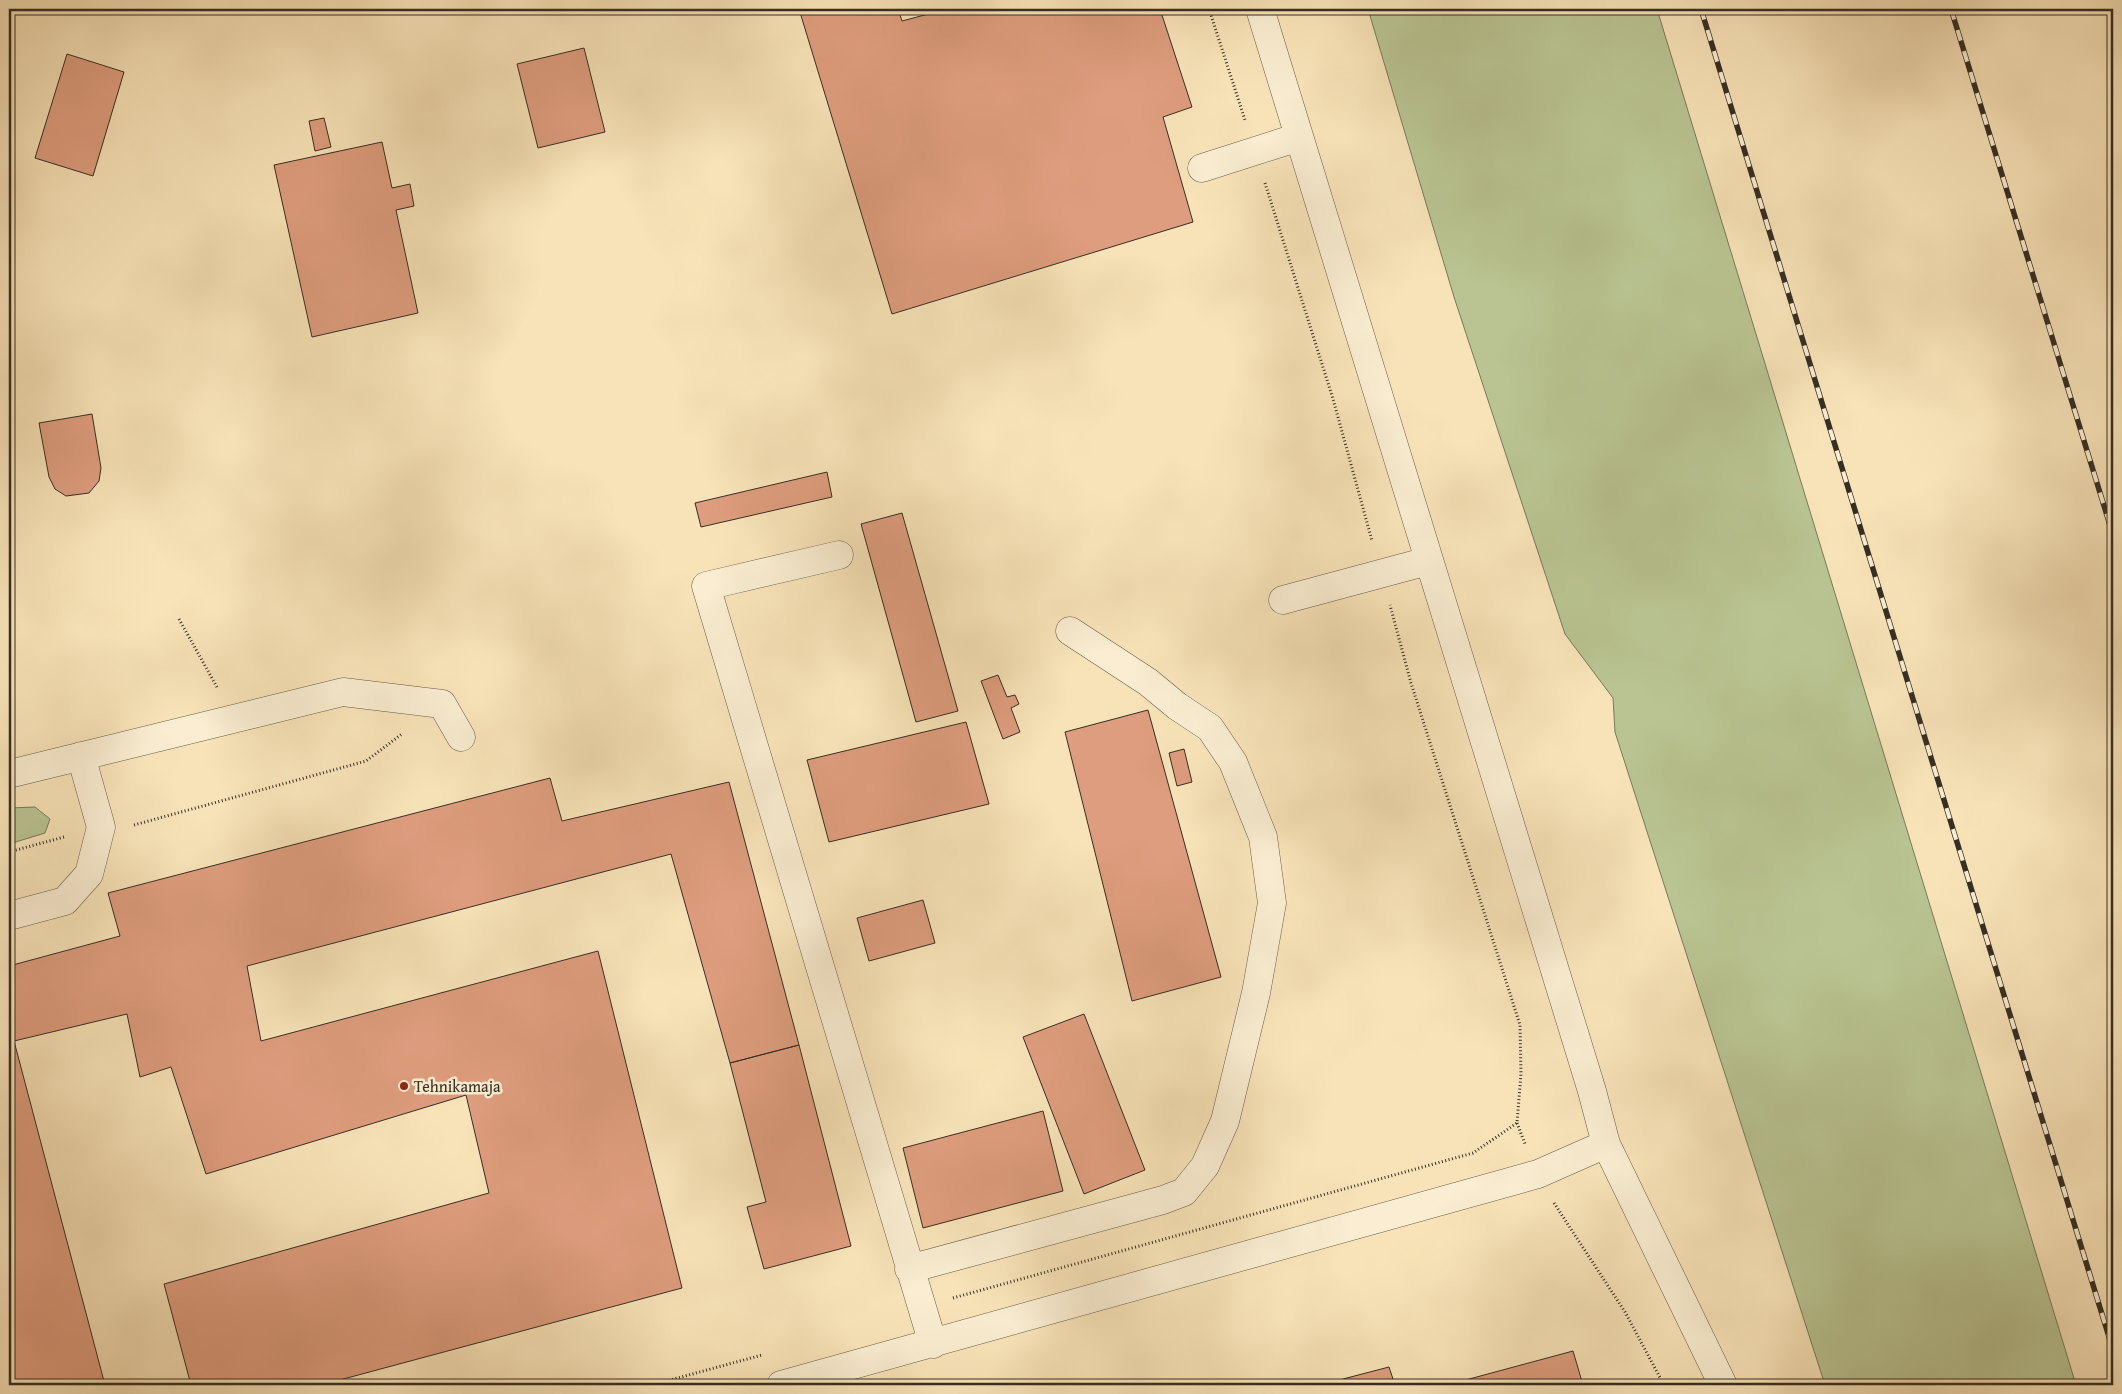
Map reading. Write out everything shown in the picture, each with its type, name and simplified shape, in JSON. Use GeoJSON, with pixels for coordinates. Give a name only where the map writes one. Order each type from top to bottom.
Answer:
{"type":"FeatureCollection","features":[{"type":"Feature","properties":{"kind":"street"},"geometry":{"type":"LineString","coordinates":[[1260,9],[1592,1091],[1606,1144],[1723,1385]]}},
{"type":"Feature","properties":{"kind":"street"},"geometry":{"type":"LineString","coordinates":[[1202,168],[1299,137]]}},
{"type":"Feature","properties":{"kind":"street"},"geometry":{"type":"LineString","coordinates":[[839,555],[706,586],[933,1344]]}},
{"type":"Feature","properties":{"kind":"street"},"geometry":{"type":"LineString","coordinates":[[1283,600],[1428,561]]}},
{"type":"Feature","properties":{"kind":"street"},"geometry":{"type":"LineString","coordinates":[[909,1269],[1154,1202],[1184,1192],[1205,1166],[1225,1121],[1256,993],[1272,904],[1263,837],[1233,762],[1210,728],[1177,706],[1148,682],[1070,632]]}},
{"type":"Feature","properties":{"kind":"street"},"geometry":{"type":"LineString","coordinates":[[9,774],[81,756],[241,725],[343,692],[442,704],[461,737]]}},
{"type":"Feature","properties":{"kind":"street"},"geometry":{"type":"LineString","coordinates":[[9,916],[65,901],[89,874],[102,827],[81,756]]}},
{"type":"Feature","properties":{"kind":"street"},"geometry":{"type":"LineString","coordinates":[[781,1385],[1538,1174],[1606,1144]]}},
{"type":"Feature","properties":{"kind":"path"},"geometry":{"type":"LineString","coordinates":[[180,618],[241,725]]}},
{"type":"Feature","properties":{"kind":"path"},"geometry":{"type":"LineString","coordinates":[[9,852],[102,827],[142,824],[366,760],[442,704]]}},
{"type":"Feature","properties":{"kind":"path"},"geometry":{"type":"LineString","coordinates":[[1517,1124],[1538,1174],[1566,1224],[1625,1312],[1664,1385]]}},
{"type":"Feature","properties":{"kind":"green space"},"geometry":{"type":"Polygon","coordinates":[[[1368,9],[1657,9],[2076,1385],[1825,1385],[1615,732],[1613,698],[1565,634],[1454,297],[1368,9]]]}},
{"type":"Feature","properties":{"kind":"green space"},"geometry":{"type":"Polygon","coordinates":[[[35,807],[50,819],[45,833],[9,844],[9,808],[35,807]]]}},
{"type":"Feature","properties":{"kind":"building"},"geometry":{"type":"Polygon","coordinates":[[[799,9],[898,9],[902,21],[936,12],[935,9],[1160,9],[1192,107],[1163,117],[1193,222],[892,314],[799,9]]]}},
{"type":"Feature","properties":{"kind":"building"},"geometry":{"type":"Polygon","coordinates":[[[584,48],[605,132],[538,148],[517,64],[584,48]]]}},
{"type":"Feature","properties":{"kind":"building"},"geometry":{"type":"Polygon","coordinates":[[[67,54],[124,72],[93,176],[35,158],[67,54]]]}},
{"type":"Feature","properties":{"kind":"building"},"geometry":{"type":"Polygon","coordinates":[[[324,118],[331,147],[315,151],[309,121],[324,118]]]}},
{"type":"Feature","properties":{"kind":"building"},"geometry":{"type":"Polygon","coordinates":[[[382,142],[392,188],[410,184],[414,206],[396,210],[418,313],[312,337],[274,165],[382,142]]]}},
{"type":"Feature","properties":{"kind":"building"},"geometry":{"type":"Polygon","coordinates":[[[92,414],[101,468],[99,481],[89,493],[66,496],[55,489],[49,477],[39,423],[92,414]]]}},
{"type":"Feature","properties":{"kind":"building"},"geometry":{"type":"Polygon","coordinates":[[[827,472],[832,497],[701,527],[695,503],[827,472]]]}},
{"type":"Feature","properties":{"kind":"building"},"geometry":{"type":"Polygon","coordinates":[[[902,513],[958,711],[916,722],[861,524],[902,513]]]}},
{"type":"Feature","properties":{"kind":"building"},"geometry":{"type":"Polygon","coordinates":[[[998,675],[1007,697],[1015,695],[1019,704],[1011,708],[1020,732],[1003,739],[981,681],[998,675]]]}},
{"type":"Feature","properties":{"kind":"building"},"geometry":{"type":"Polygon","coordinates":[[[1148,710],[1221,977],[1132,1001],[1065,732],[1148,710]]]}},
{"type":"Feature","properties":{"kind":"building"},"geometry":{"type":"Polygon","coordinates":[[[966,722],[989,804],[829,842],[807,760],[966,722]]]}},
{"type":"Feature","properties":{"kind":"building"},"geometry":{"type":"Polygon","coordinates":[[[1184,749],[1192,782],[1177,786],[1169,753],[1184,749]]]}},
{"type":"Feature","properties":{"kind":"building","name":"Tehnikamaja"},"geometry":{"type":"Polygon","coordinates":[[[550,778],[562,821],[729,782],[799,1045],[730,1063],[671,854],[247,966],[261,1041],[598,951],[682,1288],[321,1385],[191,1385],[164,1284],[489,1193],[466,1095],[206,1174],[171,1067],[140,1077],[127,1014],[14,1041],[105,1385],[9,1385],[9,966],[120,936],[108,893],[550,778]]]}},
{"type":"Feature","properties":{"kind":"building"},"geometry":{"type":"Polygon","coordinates":[[[923,900],[935,943],[869,961],[857,918],[923,900]]]}},
{"type":"Feature","properties":{"kind":"building"},"geometry":{"type":"Polygon","coordinates":[[[1084,1014],[1145,1170],[1084,1194],[1023,1037],[1084,1014]]]}},
{"type":"Feature","properties":{"kind":"building"},"geometry":{"type":"Polygon","coordinates":[[[799,1045],[851,1246],[764,1269],[747,1207],[766,1202],[730,1063],[799,1045]]]}},
{"type":"Feature","properties":{"kind":"building"},"geometry":{"type":"Polygon","coordinates":[[[1043,1111],[1063,1191],[923,1228],[903,1148],[1043,1111]]]}},
{"type":"Feature","properties":{"kind":"building"},"geometry":{"type":"Polygon","coordinates":[[[1573,1351],[1583,1385],[1447,1385],[1573,1351]]]}},
{"type":"Feature","properties":{"kind":"building"},"geometry":{"type":"Polygon","coordinates":[[[1389,1367],[1395,1385],[1320,1385],[1389,1367]]]}},
{"type":"Feature","properties":{"kind":"railway"},"geometry":{"type":"LineString","coordinates":[[1701,9],[2113,1350]]}},
{"type":"Feature","properties":{"kind":"railway"},"geometry":{"type":"LineString","coordinates":[[1951,9],[2113,535]]}},
{"type":"Feature","properties":{"kind":"place","name":"Tehnikamaja"},"geometry":{"type":"Point","coordinates":[404,1086]}}]}
